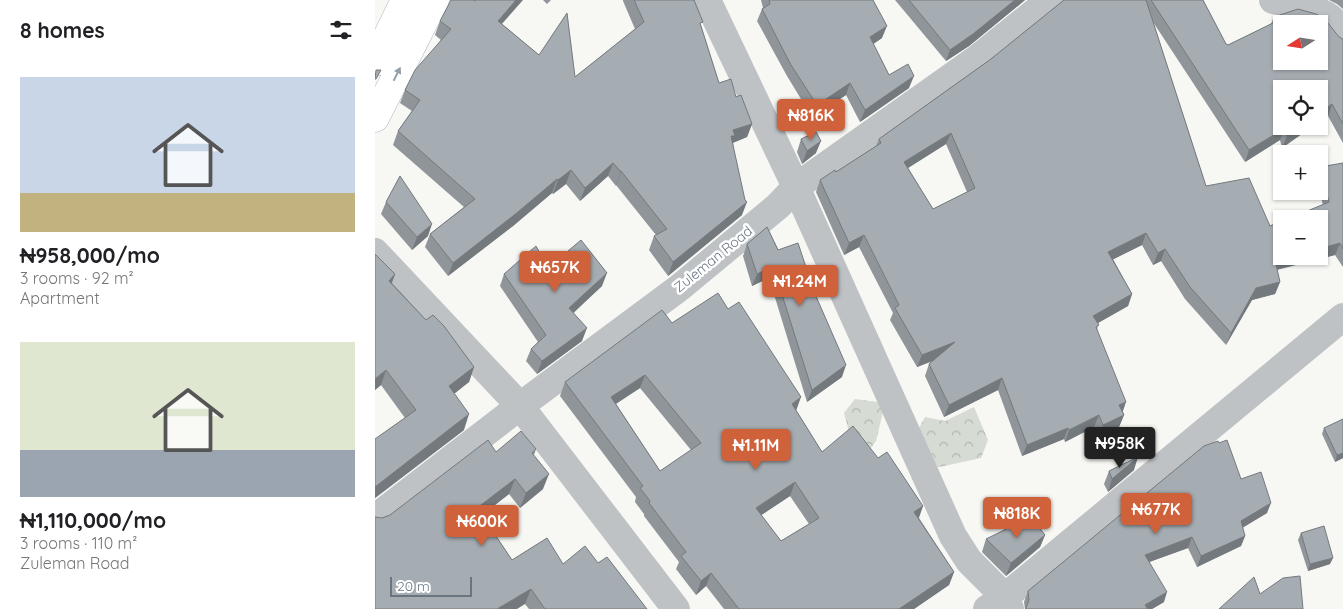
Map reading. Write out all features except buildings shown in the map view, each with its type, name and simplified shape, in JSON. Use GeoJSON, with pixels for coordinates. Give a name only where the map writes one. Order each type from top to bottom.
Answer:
{"type":"FeatureCollection","features":[{"type":"Feature","properties":{"kind":"main road"},"geometry":{"type":"LineString","coordinates":[[375,62],[405,0]]}},
{"type":"Feature","properties":{"kind":"main road"},"geometry":{"type":"LineString","coordinates":[[375,118],[435,0]]}},
{"type":"Feature","properties":{"kind":"street"},"geometry":{"type":"LineString","coordinates":[[707,0],[796,187],[953,536],[1001,605],[1343,317]]}},
{"type":"Feature","properties":{"kind":"street","name":"Zuleman Road"},"geometry":{"type":"LineString","coordinates":[[375,518],[520,406],[679,288],[778,206],[796,187],[978,58],[1050,0]]}},
{"type":"Feature","properties":{"kind":"street"},"geometry":{"type":"LineString","coordinates":[[1273,0],[1313,10],[1330,17],[1343,36]]}},
{"type":"Feature","properties":{"kind":"street"},"geometry":{"type":"LineString","coordinates":[[375,252],[520,406],[676,609]]}},
{"type":"Feature","properties":{"kind":"green space"},"geometry":{"type":"Polygon","coordinates":[[[855,399],[885,403],[876,441],[860,462],[856,458],[844,413],[855,399]]]}},
{"type":"Feature","properties":{"kind":"green space"},"geometry":{"type":"Polygon","coordinates":[[[974,407],[988,440],[981,458],[930,469],[917,432],[925,417],[945,421],[974,407]]]}}]}
